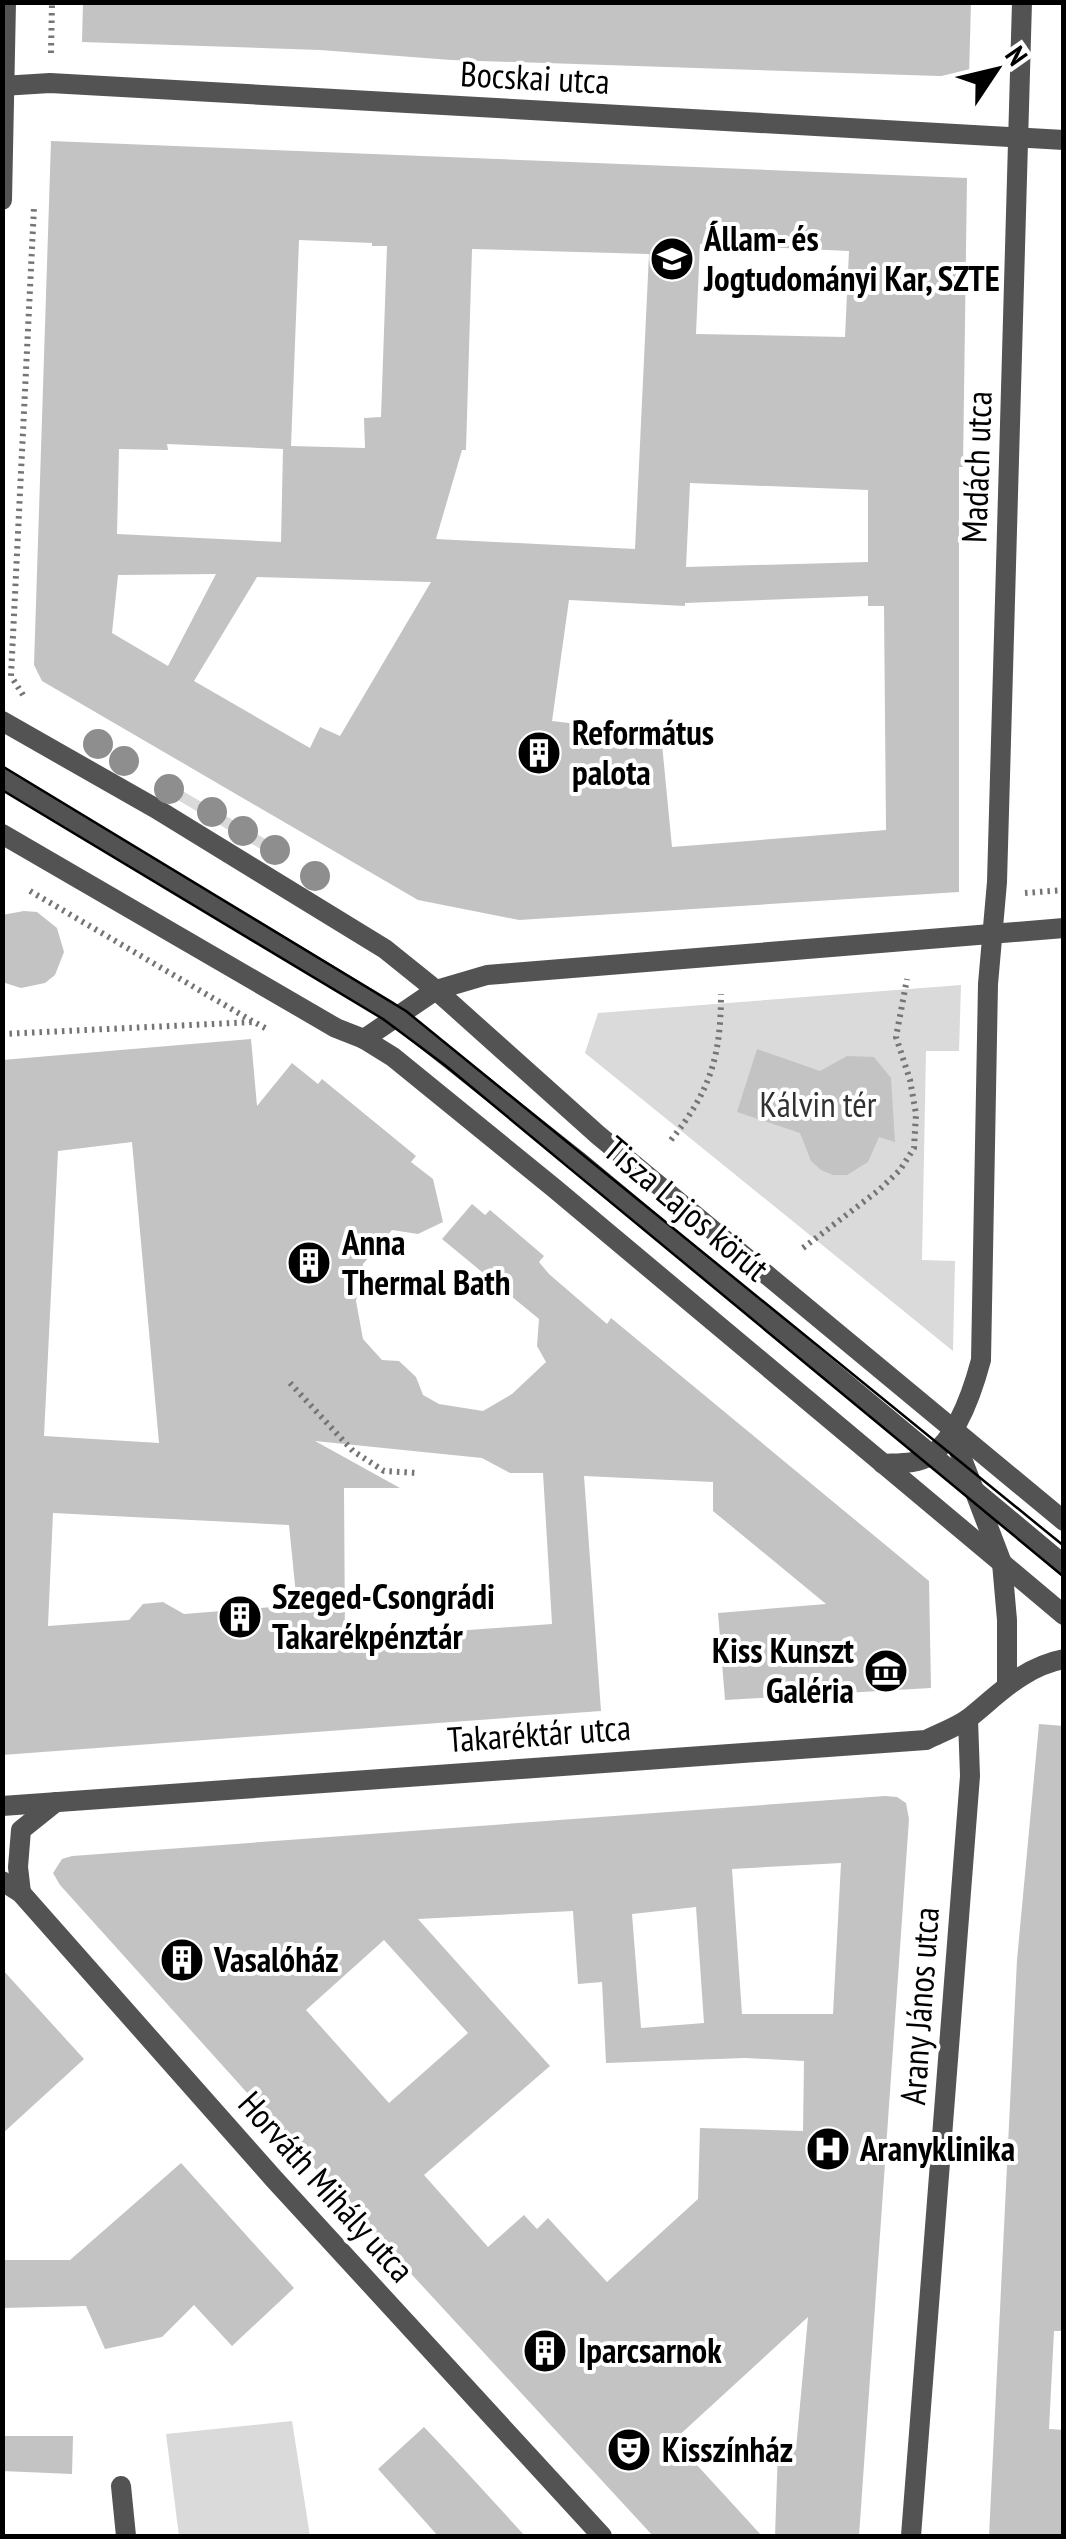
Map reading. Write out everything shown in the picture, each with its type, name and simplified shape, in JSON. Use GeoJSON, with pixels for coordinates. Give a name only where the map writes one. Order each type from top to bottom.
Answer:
{"type":"FeatureCollection","features":[{"type":"Feature","properties":{"kind":"street"},"geometry":{"type":"LineString","coordinates":[[2,200],[6,2]]}},
{"type":"Feature","properties":{"kind":"street","name":"Madách utca"},"geometry":{"type":"LineString","coordinates":[[992,934],[998,882],[1022,2]]}},
{"type":"Feature","properties":{"kind":"street","name":"Bocskai utca"},"geometry":{"type":"LineString","coordinates":[[3,86],[50,83],[1064,140]]}},
{"type":"Feature","properties":{"kind":"street","name":"Tisza Lajos körút"},"geometry":{"type":"LineString","coordinates":[[2,720],[385,948],[598,1135],[1064,1520]]}},
{"type":"Feature","properties":{"kind":"street","name":"Tisza Lajos körút"},"geometry":{"type":"LineString","coordinates":[[2,778],[397,1017],[577,1160],[1064,1565]]}},
{"type":"Feature","properties":{"kind":"street","name":"Tisza Lajos körút"},"geometry":{"type":"LineString","coordinates":[[2,834],[336,1028],[393,1057],[1064,1616]]}},
{"type":"Feature","properties":{"kind":"street"},"geometry":{"type":"LineString","coordinates":[[364,1039],[436,990],[487,974],[1064,928]]}},
{"type":"Feature","properties":{"kind":"street"},"geometry":{"type":"LineString","coordinates":[[884,1464],[930,1455],[951,1430],[974,1388],[981,1360],[992,934]]}},
{"type":"Feature","properties":{"kind":"street","name":"Tisza Lajos körút"},"geometry":{"type":"LineString","coordinates":[[951,1430],[1002,1563]]}},
{"type":"Feature","properties":{"kind":"street"},"geometry":{"type":"LineString","coordinates":[[1002,1563],[1007,1684]]}},
{"type":"Feature","properties":{"kind":"street","name":"Takaréktár utca"},"geometry":{"type":"LineString","coordinates":[[2,1806],[926,1740],[968,1720],[1007,1684],[1030,1671],[1064,1660]]}},
{"type":"Feature","properties":{"kind":"street","name":"Arany János utca"},"geometry":{"type":"LineString","coordinates":[[911,2536],[970,1776],[968,1720]]}},
{"type":"Feature","properties":{"kind":"street"},"geometry":{"type":"LineString","coordinates":[[21,1892],[21,1830],[58,1801]]}},
{"type":"Feature","properties":{"kind":"street","name":"Horváth Mihály utca"},"geometry":{"type":"LineString","coordinates":[[2,1881],[21,1892],[274,2179],[602,2536]]}},
{"type":"Feature","properties":{"kind":"street"},"geometry":{"type":"LineString","coordinates":[[120,2486],[126,2536]]}},
{"type":"Feature","properties":{"kind":"path"},"geometry":{"type":"LineString","coordinates":[[50,83],[52,2]]}},
{"type":"Feature","properties":{"kind":"path"},"geometry":{"type":"LineString","coordinates":[[27,698],[17,690],[10,676],[34,202]]}},
{"type":"Feature","properties":{"kind":"path"},"geometry":{"type":"LineString","coordinates":[[18,882],[49,904],[278,1034]]}},
{"type":"Feature","properties":{"kind":"path"},"geometry":{"type":"LineString","coordinates":[[802,1248],[878,1190],[900,1170],[914,1148],[916,1114],[896,1037],[907,979]]}},
{"type":"Feature","properties":{"kind":"path"},"geometry":{"type":"LineString","coordinates":[[671,1140],[696,1109],[712,1073],[721,1034],[721,994]]}},
{"type":"Feature","properties":{"kind":"path"},"geometry":{"type":"LineString","coordinates":[[2,1034],[254,1022]]}},
{"type":"Feature","properties":{"kind":"path"},"geometry":{"type":"LineString","coordinates":[[290,1383],[353,1452],[384,1471],[418,1473]]}},
{"type":"Feature","properties":{"kind":"green space"},"geometry":{"type":"Polygon","coordinates":[[[167,782],[274,844],[280,853],[269,854],[166,793],[162,786],[167,782]]]}},
{"type":"Feature","properties":{"kind":"green space","name":"Kálvin tér"},"geometry":{"type":"Polygon","coordinates":[[[961,985],[959,1051],[926,1051],[922,1260],[955,1261],[953,1351],[585,1053],[598,1013],[961,985]]]}},
{"type":"Feature","properties":{"kind":"green space"},"geometry":{"type":"Polygon","coordinates":[[[292,2421],[310,2536],[179,2536],[166,2434],[292,2421]]]}},
{"type":"Feature","properties":{"kind":"building"},"geometry":{"type":"Polygon","coordinates":[[[83,2],[971,2],[969,77],[451,60],[320,50],[82,42],[83,2]]]}},
{"type":"Feature","properties":{"kind":"building"},"geometry":{"type":"Polygon","coordinates":[[[51,141],[967,178],[963,467],[959,467],[959,892],[519,920],[418,900],[42,681],[34,665],[51,141]],[[299,240],[291,446],[365,448],[364,418],[381,417],[387,246],[299,240]],[[700,244],[696,334],[845,337],[849,251],[700,244]],[[472,249],[466,450],[462,450],[436,539],[635,549],[649,254],[472,249]],[[167,444],[168,450],[119,449],[117,534],[281,542],[283,449],[167,444]],[[690,483],[686,567],[868,562],[868,490],[690,483]],[[216,574],[118,575],[112,633],[168,666],[216,574]],[[257,577],[194,681],[310,748],[320,727],[340,736],[431,582],[257,577]],[[868,596],[685,606],[569,600],[552,721],[661,734],[672,847],[886,830],[884,606],[868,606],[868,596]]]}},
{"type":"Feature","properties":{"kind":"building"},"geometry":{"type":"Polygon","coordinates":[[[37,912],[57,928],[64,952],[55,975],[45,983],[21,988],[2,982],[2,915],[37,912]]]}},
{"type":"Feature","properties":{"kind":"building"},"geometry":{"type":"Polygon","coordinates":[[[251,1039],[257,1106],[292,1063],[318,1084],[322,1079],[416,1156],[411,1162],[433,1179],[443,1222],[418,1234],[392,1230],[363,1264],[356,1301],[363,1339],[382,1360],[399,1361],[416,1377],[423,1395],[439,1404],[483,1411],[512,1394],[546,1362],[537,1346],[539,1319],[442,1239],[472,1204],[485,1215],[490,1210],[544,1256],[539,1262],[549,1274],[607,1324],[611,1318],[929,1581],[931,1688],[725,1700],[718,1613],[826,1604],[713,1511],[713,1482],[584,1476],[601,1711],[2,1755],[2,1060],[251,1039]],[[132,1142],[58,1151],[44,1436],[159,1443],[132,1142]],[[315,1441],[400,1488],[344,1488],[345,1639],[552,1624],[543,1473],[510,1473],[482,1458],[315,1441]],[[53,1513],[48,1626],[129,1620],[143,1604],[163,1602],[184,1614],[297,1605],[289,1525],[53,1513]]]}},
{"type":"Feature","properties":{"kind":"building"},"geometry":{"type":"Polygon","coordinates":[[[757,1049],[820,1071],[847,1056],[874,1057],[891,1078],[895,1142],[879,1137],[868,1162],[847,1175],[821,1170],[811,1161],[800,1133],[737,1112],[757,1049]]]}},
{"type":"Feature","properties":{"kind":"building"},"geometry":{"type":"Polygon","coordinates":[[[1039,1724],[1064,1726],[1064,2331],[1054,2331],[1049,2429],[1064,2430],[1064,2536],[989,2536],[1017,1960],[1039,1724]]]}},
{"type":"Feature","properties":{"kind":"building"},"geometry":{"type":"Polygon","coordinates":[[[885,1796],[906,1803],[909,1819],[859,2536],[775,2536],[778,2449],[796,2449],[808,2317],[674,2440],[762,2536],[653,2536],[60,1885],[53,1873],[62,1859],[885,1796]],[[841,1863],[732,1869],[742,2014],[833,2014],[841,1863]],[[696,1907],[632,1914],[641,2028],[704,2023],[696,1907]],[[573,1911],[418,1919],[550,2066],[424,2175],[488,2247],[524,2215],[537,2229],[548,2218],[607,2282],[698,2199],[700,2128],[803,2131],[804,2061],[745,2058],[606,2063],[602,1982],[578,1984],[573,1911]],[[384,1940],[306,2010],[389,2103],[468,2033],[384,1940]]]}},
{"type":"Feature","properties":{"kind":"building"},"geometry":{"type":"Polygon","coordinates":[[[2,1969],[84,2059],[2,2134],[2,1969]]]}},
{"type":"Feature","properties":{"kind":"building"},"geometry":{"type":"Polygon","coordinates":[[[181,2163],[294,2288],[232,2346],[194,2305],[162,2337],[105,2349],[86,2306],[2,2308],[2,2260],[70,2260],[181,2163]]]}},
{"type":"Feature","properties":{"kind":"building"},"geometry":{"type":"Polygon","coordinates":[[[424,2427],[525,2536],[438,2536],[378,2469],[424,2427]]]}},
{"type":"Feature","properties":{"kind":"building"},"geometry":{"type":"Polygon","coordinates":[[[2,2436],[73,2436],[72,2474],[2,2471],[2,2436]]]}},
{"type":"Feature","properties":{"kind":"tram line"},"geometry":{"type":"LineString","coordinates":[[2,766],[406,1011],[1064,1546]]}},
{"type":"Feature","properties":{"kind":"tram line"},"geometry":{"type":"LineString","coordinates":[[2,790],[383,1019],[446,1066],[1064,1577]]}},
{"type":"Feature","properties":{"kind":"place","name":"Állam- és Jogtudományi Kar, SZTE"},"geometry":{"type":"Point","coordinates":[672,259]}},
{"type":"Feature","properties":{"kind":"place","name":"Református palota"},"geometry":{"type":"Point","coordinates":[539,753]}},
{"type":"Feature","properties":{"kind":"place","name":"Anna Thermal Bath"},"geometry":{"type":"Point","coordinates":[309,1263]}},
{"type":"Feature","properties":{"kind":"place","name":"Szeged-Csongrádi Takarékpénztár"},"geometry":{"type":"Point","coordinates":[240,1617]}},
{"type":"Feature","properties":{"kind":"place","name":"Kiss Kunszt Galéria"},"geometry":{"type":"Point","coordinates":[886,1671]}},
{"type":"Feature","properties":{"kind":"place","name":"Vasalóház"},"geometry":{"type":"Point","coordinates":[182,1960]}},
{"type":"Feature","properties":{"kind":"place","name":"Aranyklinika"},"geometry":{"type":"Point","coordinates":[828,2149]}},
{"type":"Feature","properties":{"kind":"place","name":"Iparcsarnok"},"geometry":{"type":"Point","coordinates":[545,2351]}},
{"type":"Feature","properties":{"kind":"place","name":"Kisszínház"},"geometry":{"type":"Point","coordinates":[629,2450]}}]}
